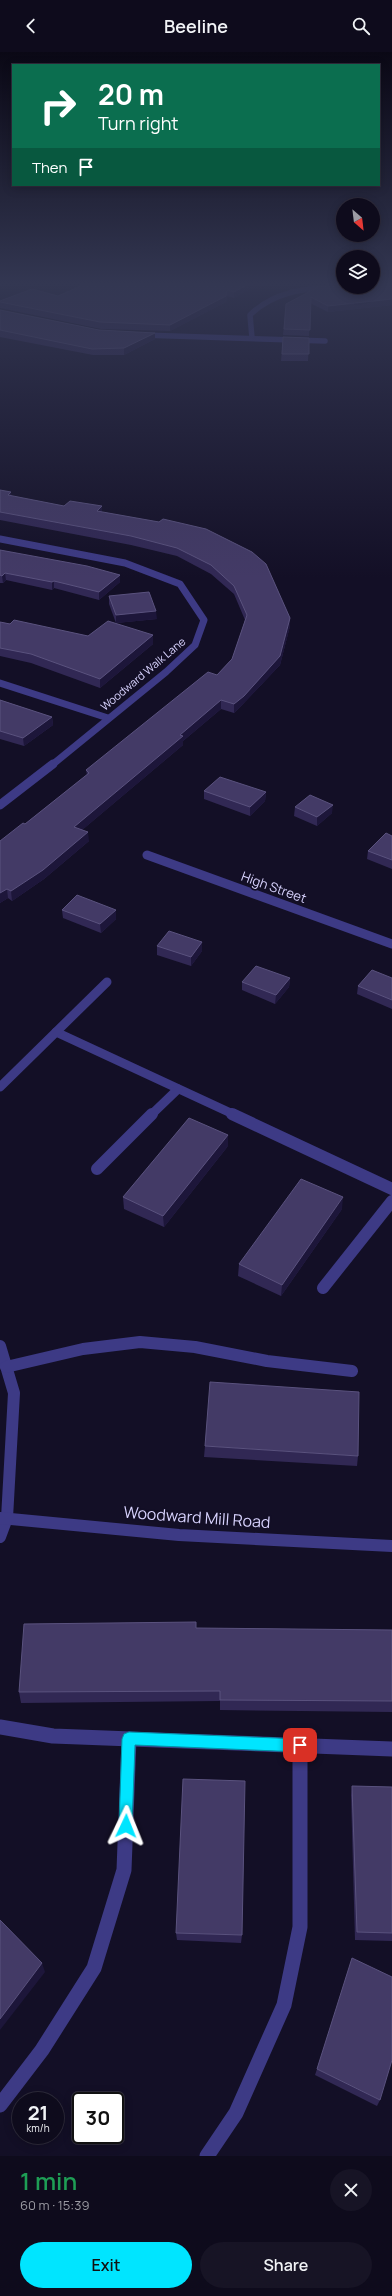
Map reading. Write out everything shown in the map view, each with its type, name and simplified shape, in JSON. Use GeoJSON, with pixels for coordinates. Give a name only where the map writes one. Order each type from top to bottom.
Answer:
{"type":"FeatureCollection","features":[{"type":"Feature","properties":{"kind":"street","name":"Woodward Walk Lane"},"geometry":{"type":"LineString","coordinates":[[0,539],[126,563],[180,584],[204,620],[195,645],[166,672],[108,718],[89,736],[0,805]]}},
{"type":"Feature","properties":{"kind":"street"},"geometry":{"type":"LineString","coordinates":[[0,683],[108,718]]}},
{"type":"Feature","properties":{"kind":"street","name":"High Street"},"geometry":{"type":"LineString","coordinates":[[147,855],[392,944]]}},
{"type":"Feature","properties":{"kind":"street"},"geometry":{"type":"LineString","coordinates":[[0,1087],[108,982]]}},
{"type":"Feature","properties":{"kind":"street"},"geometry":{"type":"LineString","coordinates":[[56,1032],[392,1189]]}},
{"type":"Feature","properties":{"kind":"street"},"geometry":{"type":"LineString","coordinates":[[97,1169],[178,1089]]}},
{"type":"Feature","properties":{"kind":"street"},"geometry":{"type":"LineString","coordinates":[[323,1288],[392,1201]]}},
{"type":"Feature","properties":{"kind":"street"},"geometry":{"type":"LineString","coordinates":[[6,1367],[83,1349],[140,1342],[195,1347],[267,1361],[352,1371]]}},
{"type":"Feature","properties":{"kind":"street"},"geometry":{"type":"LineString","coordinates":[[0,1346],[14,1393],[0,1537]]}},
{"type":"Feature","properties":{"kind":"street","name":"Woodward Mill Road"},"geometry":{"type":"LineString","coordinates":[[3,1518],[179,1535],[392,1546]]}},
{"type":"Feature","properties":{"kind":"street"},"geometry":{"type":"LineString","coordinates":[[0,1727],[53,1736],[392,1749]]}},
{"type":"Feature","properties":{"kind":"street"},"geometry":{"type":"LineString","coordinates":[[0,2105],[42,2050],[94,1968],[124,1870],[129,1739]]}},
{"type":"Feature","properties":{"kind":"street"},"geometry":{"type":"LineString","coordinates":[[207,2156],[236,2113],[284,2005],[300,1927],[300,1745]]}},
{"type":"Feature","properties":{"kind":"building"},"geometry":{"type":"Polygon","coordinates":[[[0,490],[11,492],[8,495],[64,506],[70,501],[102,506],[97,511],[159,522],[163,519],[206,529],[252,552],[266,564],[290,618],[280,656],[244,696],[234,704],[221,700],[180,735],[183,736],[74,827],[88,832],[43,870],[11,891],[7,889],[0,893],[0,841],[23,823],[25,824],[89,773],[86,770],[208,672],[217,675],[232,659],[247,615],[234,586],[211,565],[177,548],[131,536],[0,512],[0,490]]]}},
{"type":"Feature","properties":{"kind":"building"},"geometry":{"type":"Polygon","coordinates":[[[0,550],[87,566],[120,575],[99,592],[54,581],[52,582],[5,573],[2,576],[0,575],[0,550]]]}},
{"type":"Feature","properties":{"kind":"building"},"geometry":{"type":"Polygon","coordinates":[[[149,592],[156,611],[116,615],[109,596],[149,592]]]}},
{"type":"Feature","properties":{"kind":"building"},"geometry":{"type":"Polygon","coordinates":[[[14,620],[88,636],[108,621],[153,635],[100,679],[31,654],[0,648],[0,622],[10,624],[14,620]]]}},
{"type":"Feature","properties":{"kind":"building"},"geometry":{"type":"Polygon","coordinates":[[[0,700],[52,717],[23,738],[0,731],[0,700]]]}},
{"type":"Feature","properties":{"kind":"building"},"geometry":{"type":"Polygon","coordinates":[[[220,777],[266,792],[250,807],[204,791],[220,777]]]}},
{"type":"Feature","properties":{"kind":"building"},"geometry":{"type":"Polygon","coordinates":[[[310,795],[333,805],[317,817],[295,807],[310,795]]]}},
{"type":"Feature","properties":{"kind":"building"},"geometry":{"type":"Polygon","coordinates":[[[386,833],[392,836],[392,860],[368,851],[386,833]]]}},
{"type":"Feature","properties":{"kind":"building"},"geometry":{"type":"Polygon","coordinates":[[[77,895],[116,910],[100,924],[62,910],[77,895]]]}},
{"type":"Feature","properties":{"kind":"building"},"geometry":{"type":"Polygon","coordinates":[[[169,931],[202,942],[191,957],[157,946],[169,931]]]}},
{"type":"Feature","properties":{"kind":"building"},"geometry":{"type":"Polygon","coordinates":[[[256,966],[290,978],[276,995],[242,982],[256,966]]]}},
{"type":"Feature","properties":{"kind":"building"},"geometry":{"type":"Polygon","coordinates":[[[372,970],[392,978],[392,1000],[358,986],[372,970]]]}},
{"type":"Feature","properties":{"kind":"building"},"geometry":{"type":"Polygon","coordinates":[[[189,1118],[228,1135],[163,1216],[123,1197],[189,1118]]]}},
{"type":"Feature","properties":{"kind":"building"},"geometry":{"type":"Polygon","coordinates":[[[301,1179],[343,1197],[282,1285],[239,1264],[301,1179]]]}},
{"type":"Feature","properties":{"kind":"building"},"geometry":{"type":"Polygon","coordinates":[[[210,1382],[359,1392],[358,1456],[205,1446],[210,1382]]]}},
{"type":"Feature","properties":{"kind":"building"},"geometry":{"type":"Polygon","coordinates":[[[196,1622],[196,1628],[392,1630],[392,1701],[220,1700],[220,1691],[19,1692],[24,1624],[196,1622]]]}},
{"type":"Feature","properties":{"kind":"building"},"geometry":{"type":"Polygon","coordinates":[[[183,1779],[245,1781],[242,1935],[176,1933],[183,1779]]]}},
{"type":"Feature","properties":{"kind":"building"},"geometry":{"type":"Polygon","coordinates":[[[352,1786],[392,1787],[392,1933],[357,1932],[352,1786]]]}},
{"type":"Feature","properties":{"kind":"building"},"geometry":{"type":"Polygon","coordinates":[[[0,1920],[42,1963],[0,2019],[0,1920]]]}},
{"type":"Feature","properties":{"kind":"building"},"geometry":{"type":"Polygon","coordinates":[[[352,1958],[392,1977],[392,2060],[380,2100],[317,2069],[352,1958]]]}},
{"type":"Feature","properties":{"kind":"route"},"geometry":{"type":"LineString","coordinates":[[126,1826],[129,1739],[300,1745]]}}]}
